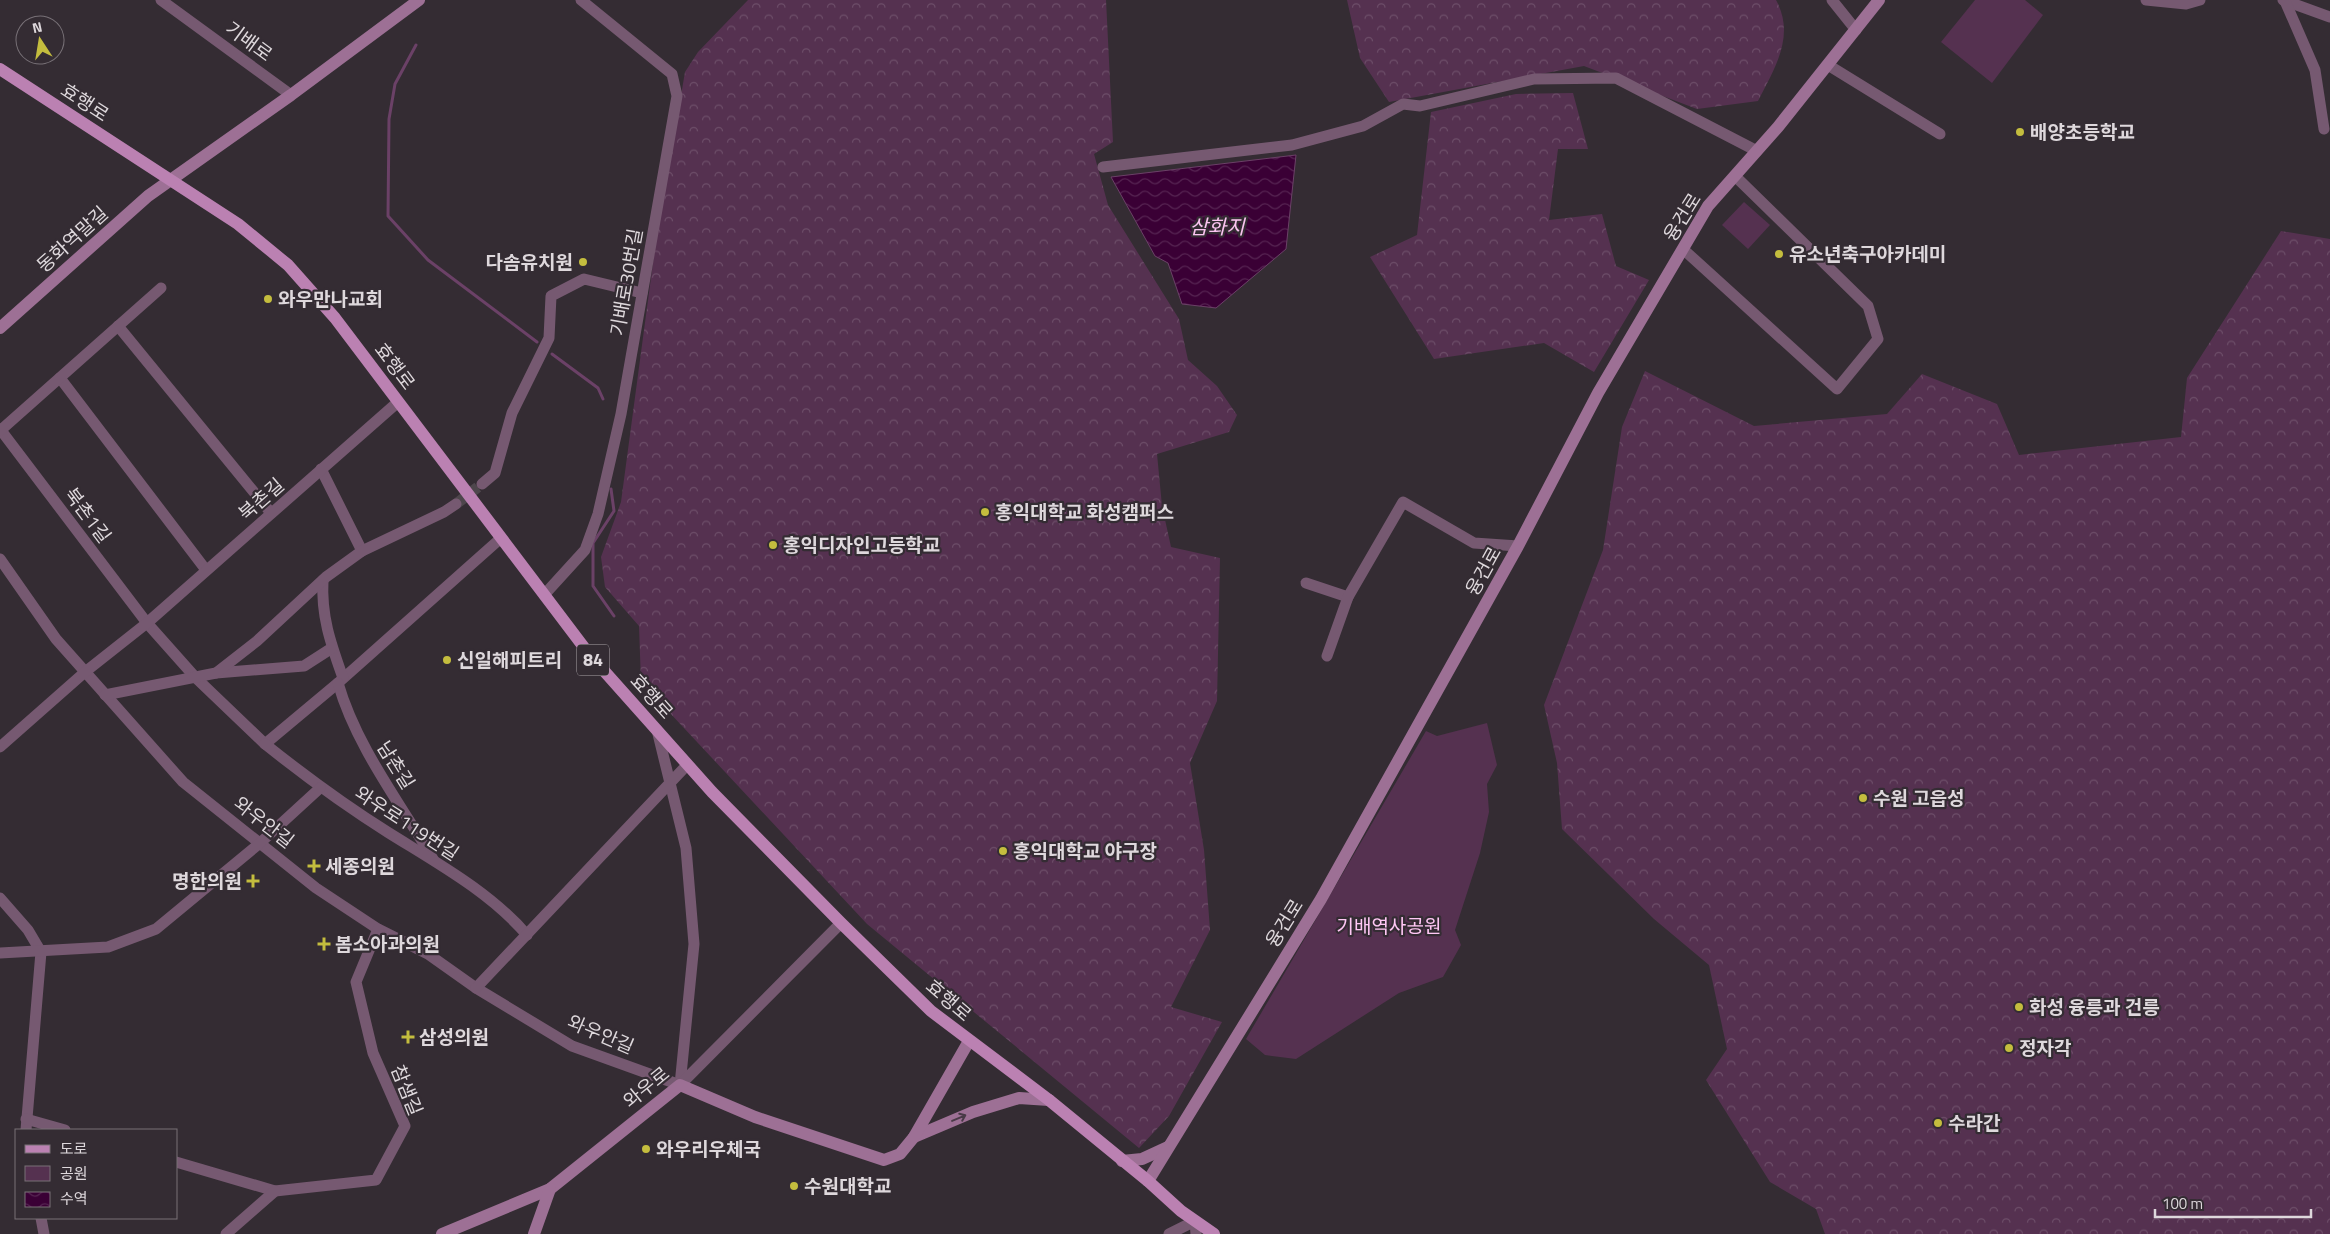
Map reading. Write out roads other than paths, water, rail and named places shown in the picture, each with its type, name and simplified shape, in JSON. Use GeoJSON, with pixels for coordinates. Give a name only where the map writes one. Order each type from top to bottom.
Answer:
{"type":"FeatureCollection","features":[{"type":"Feature","properties":{"kind":"main road","name":"효행로"},"geometry":{"type":"LineString","coordinates":[[0,69],[238,224],[288,265],[335,318],[589,654],[687,765],[840,923],[930,1011],[1048,1100],[1195,1221],[1214,1234]]}},
{"type":"Feature","properties":{"kind":"street","name":"기배로"},"geometry":{"type":"LineString","coordinates":[[161,0],[291,94]]}},
{"type":"Feature","properties":{"kind":"street"},"geometry":{"type":"LineString","coordinates":[[170,179],[291,94],[418,0]]}},
{"type":"Feature","properties":{"kind":"street","name":"기배로30번길"},"geometry":{"type":"LineString","coordinates":[[544,595],[585,550],[598,514],[621,414],[677,96],[672,74],[581,0]]}},
{"type":"Feature","properties":{"kind":"street"},"geometry":{"type":"LineString","coordinates":[[1832,0],[1856,30]]}},
{"type":"Feature","properties":{"kind":"street","name":"융건로"},"geometry":{"type":"LineString","coordinates":[[1148,1181],[1321,899],[1518,546],[1598,393],[1684,250],[1708,206],[1757,151],[1879,0]]}},
{"type":"Feature","properties":{"kind":"street"},"geometry":{"type":"LineString","coordinates":[[2146,0],[2186,4],[2200,0]]}},
{"type":"Feature","properties":{"kind":"street"},"geometry":{"type":"LineString","coordinates":[[2284,0],[2330,17]]}},
{"type":"Feature","properties":{"kind":"street"},"geometry":{"type":"LineString","coordinates":[[2284,0],[2315,70],[2324,129]]}},
{"type":"Feature","properties":{"kind":"street"},"geometry":{"type":"LineString","coordinates":[[1828,65],[1940,134]]}},
{"type":"Feature","properties":{"kind":"street"},"geometry":{"type":"LineString","coordinates":[[1103,167],[1292,145],[1362,126],[1404,104],[1420,106],[1534,79],[1616,78],[1757,151]]}},
{"type":"Feature","properties":{"kind":"street"},"geometry":{"type":"LineString","coordinates":[[1684,250],[1837,389],[1878,339],[1868,306],[1734,176]]}},
{"type":"Feature","properties":{"kind":"street","name":"동화역말길"},"geometry":{"type":"LineString","coordinates":[[0,328],[148,196],[170,179]]}},
{"type":"Feature","properties":{"kind":"street"},"geometry":{"type":"LineString","coordinates":[[482,484],[495,473],[512,413],[549,338],[551,296],[584,279],[642,293]]}},
{"type":"Feature","properties":{"kind":"street"},"geometry":{"type":"LineString","coordinates":[[0,429],[162,288]]}},
{"type":"Feature","properties":{"kind":"street"},"geometry":{"type":"LineString","coordinates":[[118,326],[271,513]]}},
{"type":"Feature","properties":{"kind":"street"},"geometry":{"type":"LineString","coordinates":[[60,378],[206,570]]}},
{"type":"Feature","properties":{"kind":"street","name":"북촌길"},"geometry":{"type":"LineString","coordinates":[[0,747],[85,672],[147,623],[398,402]]}},
{"type":"Feature","properties":{"kind":"street","name":"북촌1길"},"geometry":{"type":"LineString","coordinates":[[0,429],[147,623]]}},
{"type":"Feature","properties":{"kind":"street"},"geometry":{"type":"LineString","coordinates":[[321,469],[362,550]]}},
{"type":"Feature","properties":{"kind":"street"},"geometry":{"type":"LineString","coordinates":[[1327,656],[1348,597],[1403,502],[1474,543],[1518,546]]}},
{"type":"Feature","properties":{"kind":"street"},"geometry":{"type":"LineString","coordinates":[[216,673],[257,641],[323,580],[362,550],[444,512],[456,504]]}},
{"type":"Feature","properties":{"kind":"street"},"geometry":{"type":"LineString","coordinates":[[265,744],[341,681],[501,538]]}},
{"type":"Feature","properties":{"kind":"street","name":"와우안길"},"geometry":{"type":"LineString","coordinates":[[0,559],[56,639],[183,782],[316,888],[378,929],[428,954],[476,988],[572,1046],[680,1085],[755,1117],[884,1160],[900,1154],[914,1137],[969,1041]]}},
{"type":"Feature","properties":{"kind":"street","name":"남촌길"},"geometry":{"type":"LineString","coordinates":[[323,580],[322,604],[341,681],[345,709],[360,740],[434,861]]}},
{"type":"Feature","properties":{"kind":"street"},"geometry":{"type":"LineString","coordinates":[[1306,583],[1348,597]]}},
{"type":"Feature","properties":{"kind":"street","name":"와우로119번길"},"geometry":{"type":"LineString","coordinates":[[147,623],[195,677],[265,744],[320,788],[434,861],[486,898],[516,921],[528,934]]}},
{"type":"Feature","properties":{"kind":"street"},"geometry":{"type":"LineString","coordinates":[[105,695],[216,673],[304,666],[332,648]]}},
{"type":"Feature","properties":{"kind":"street"},"geometry":{"type":"LineString","coordinates":[[657,730],[686,848],[694,944],[680,1085]]}},
{"type":"Feature","properties":{"kind":"street"},"geometry":{"type":"LineString","coordinates":[[476,988],[687,765]]}},
{"type":"Feature","properties":{"kind":"street"},"geometry":{"type":"LineString","coordinates":[[0,953],[108,947],[156,929],[260,843],[320,788]]}},
{"type":"Feature","properties":{"kind":"street"},"geometry":{"type":"LineString","coordinates":[[0,898],[28,930],[41,952],[26,1125],[57,1129]]}},
{"type":"Feature","properties":{"kind":"street","name":"와우로"},"geometry":{"type":"LineString","coordinates":[[442,1234],[550,1189],[680,1085],[840,923]]}},
{"type":"Feature","properties":{"kind":"street","name":"참샘길"},"geometry":{"type":"LineString","coordinates":[[178,1163],[275,1191],[376,1180],[405,1126],[373,1053],[356,982],[378,929]]}},
{"type":"Feature","properties":{"kind":"street"},"geometry":{"type":"LineString","coordinates":[[914,1137],[973,1112],[1019,1098],[1048,1100]]}},
{"type":"Feature","properties":{"kind":"street"},"geometry":{"type":"LineString","coordinates":[[1122,1160],[1142,1159],[1168,1147]]}},
{"type":"Feature","properties":{"kind":"street"},"geometry":{"type":"LineString","coordinates":[[534,1234],[550,1189]]}},
{"type":"Feature","properties":{"kind":"street"},"geometry":{"type":"LineString","coordinates":[[226,1234],[275,1191]]}},
{"type":"Feature","properties":{"kind":"street"},"geometry":{"type":"LineString","coordinates":[[42,1219],[44,1234]]}},
{"type":"Feature","properties":{"kind":"street"},"geometry":{"type":"LineString","coordinates":[[1170,1234],[1195,1221],[1196,1234]]}},
{"type":"Feature","properties":{"kind":"water","name":"삼화지"},"geometry":{"type":"Polygon","coordinates":[[[1296,155],[1286,249],[1216,308],[1182,304],[1168,263],[1155,256],[1111,177],[1296,155]]]}},
{"type":"Feature","properties":{"kind":"waterway"},"geometry":{"type":"LineString","coordinates":[[416,45],[395,84],[389,119],[388,216],[428,260],[537,342]]}},
{"type":"Feature","properties":{"kind":"waterway"},"geometry":{"type":"LineString","coordinates":[[552,354],[598,388],[603,399]]}},
{"type":"Feature","properties":{"kind":"waterway"},"geometry":{"type":"LineString","coordinates":[[611,489],[614,511],[593,543],[593,586],[614,616]]}},
{"type":"Feature","properties":{"kind":"tunnel"},"geometry":{"type":"LineString","coordinates":[[456,504],[482,484]]}},
{"type":"Feature","properties":{"kind":"place","name":"배양초등학교"},"geometry":{"type":"Point","coordinates":[2020,132]}},
{"type":"Feature","properties":{"kind":"place","name":"유소년축구아카데미"},"geometry":{"type":"Point","coordinates":[1779,254]}},
{"type":"Feature","properties":{"kind":"place","name":"다솜유치원"},"geometry":{"type":"Point","coordinates":[583,262]}},
{"type":"Feature","properties":{"kind":"place","name":"와우만나교회"},"geometry":{"type":"Point","coordinates":[268,299]}},
{"type":"Feature","properties":{"kind":"place","name":"홍익대학교 화성캠퍼스"},"geometry":{"type":"Point","coordinates":[985,512]}},
{"type":"Feature","properties":{"kind":"place","name":"홍익디자인고등학교"},"geometry":{"type":"Point","coordinates":[773,545]}},
{"type":"Feature","properties":{"kind":"place","name":"신일해피트리"},"geometry":{"type":"Point","coordinates":[447,660]}},
{"type":"Feature","properties":{"kind":"place","name":"수원 고읍성"},"geometry":{"type":"Point","coordinates":[1863,798]}},
{"type":"Feature","properties":{"kind":"place","name":"홍익대학교 야구장"},"geometry":{"type":"Point","coordinates":[1003,851]}},
{"type":"Feature","properties":{"kind":"place","name":"세종의원"},"geometry":{"type":"Point","coordinates":[314,866]}},
{"type":"Feature","properties":{"kind":"place","name":"명한의원"},"geometry":{"type":"Point","coordinates":[253,881]}},
{"type":"Feature","properties":{"kind":"place","name":"봄소아과의원"},"geometry":{"type":"Point","coordinates":[324,944]}},
{"type":"Feature","properties":{"kind":"place","name":"화성 융릉과 건릉"},"geometry":{"type":"Point","coordinates":[2019,1007]}},
{"type":"Feature","properties":{"kind":"place","name":"삼성의원"},"geometry":{"type":"Point","coordinates":[408,1037]}},
{"type":"Feature","properties":{"kind":"place","name":"정자각"},"geometry":{"type":"Point","coordinates":[2009,1048]}},
{"type":"Feature","properties":{"kind":"place","name":"수라간"},"geometry":{"type":"Point","coordinates":[1938,1123]}},
{"type":"Feature","properties":{"kind":"place","name":"와우리우체국"},"geometry":{"type":"Point","coordinates":[646,1149]}},
{"type":"Feature","properties":{"kind":"place","name":"수원대학교"},"geometry":{"type":"Point","coordinates":[794,1186]}},
{"type":"Feature","properties":{"kind":"park label","name":"기배역사공원"},"geometry":{"type":"Point","coordinates":[1389,926]}}]}
